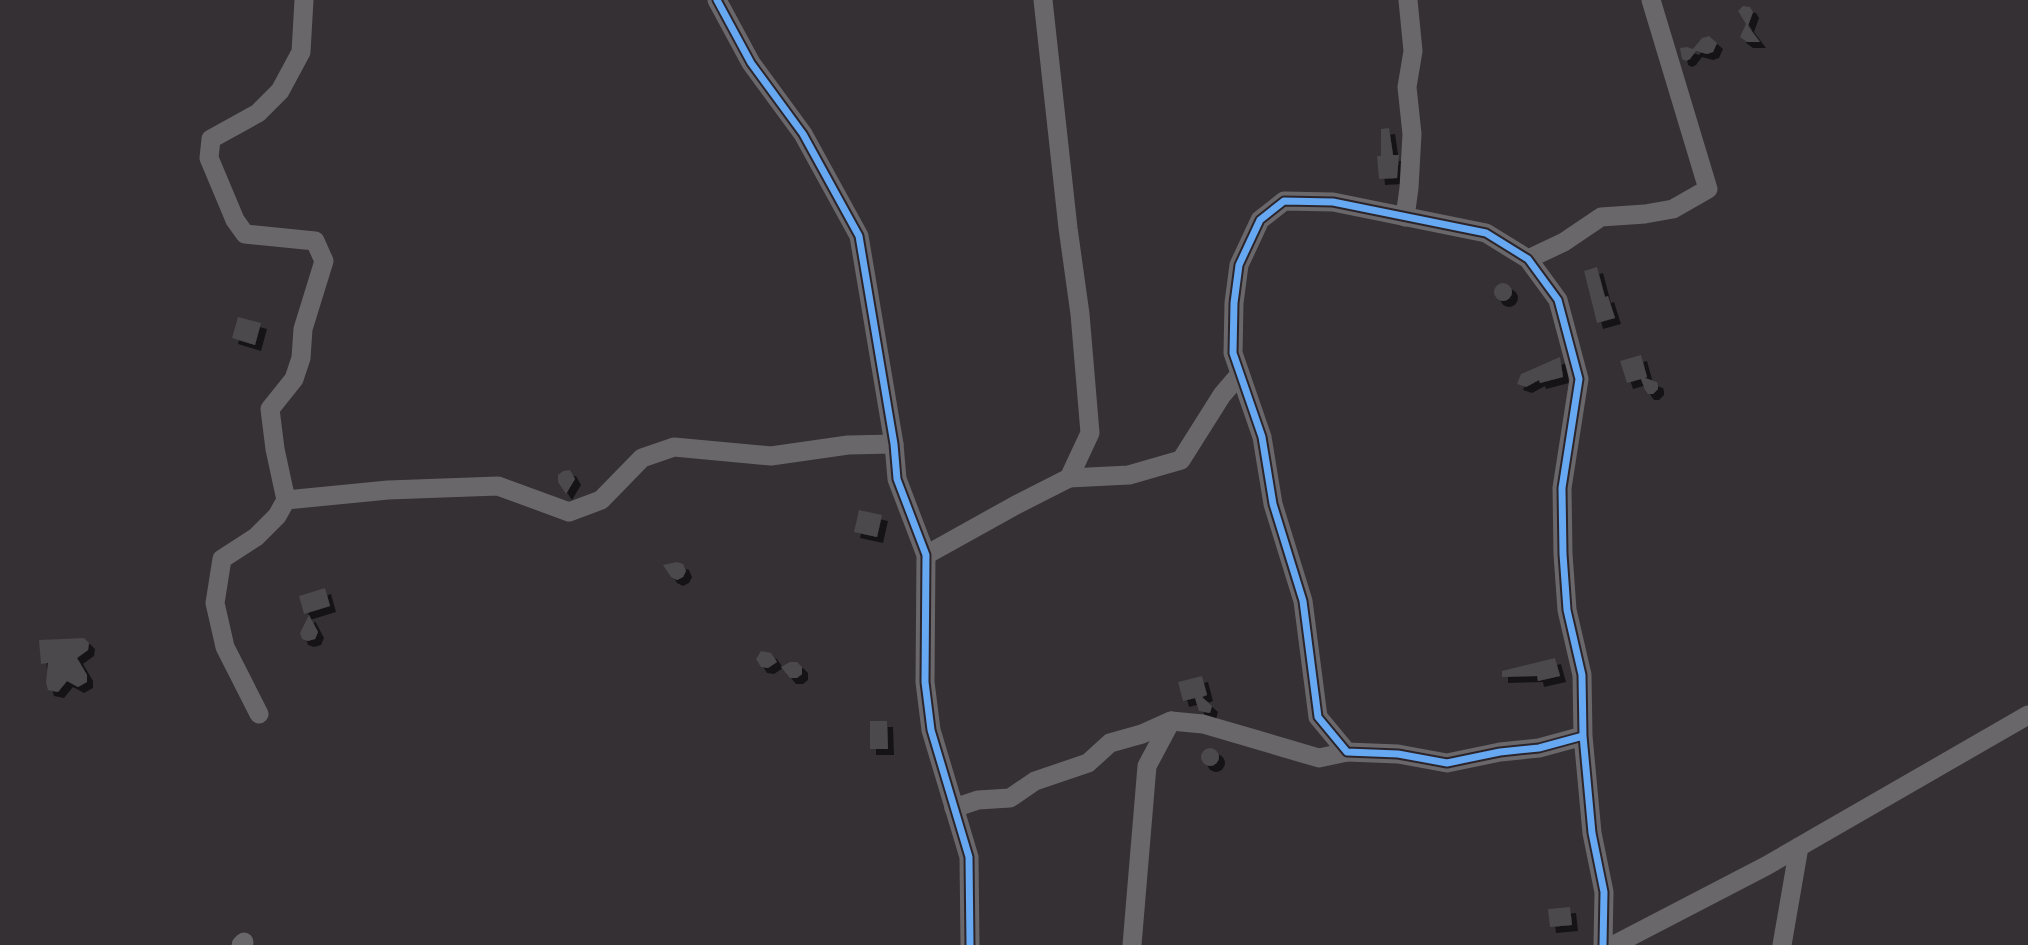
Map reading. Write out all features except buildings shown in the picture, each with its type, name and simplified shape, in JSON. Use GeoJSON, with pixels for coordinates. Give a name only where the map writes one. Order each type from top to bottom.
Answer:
{"type":"FeatureCollection","features":[{"type":"Feature","properties":{"kind":"street"},"geometry":{"type":"LineString","coordinates":[[259,714],[226,647],[215,603],[222,559],[256,537],[277,516],[286,500],[270,409],[294,379],[301,358],[303,328],[324,261],[315,241],[245,234],[235,220],[209,158],[211,139],[258,113],[280,92],[301,52],[304,0]]}},
{"type":"Feature","properties":{"kind":"street"},"geometry":{"type":"LineString","coordinates":[[717,0],[751,63],[803,134],[859,236],[894,444],[897,479],[926,555],[925,682],[932,730],[969,857],[970,945]]}},
{"type":"Feature","properties":{"kind":"street"},"geometry":{"type":"LineString","coordinates":[[1043,0],[1080,314],[1090,433],[1069,478]]}},
{"type":"Feature","properties":{"kind":"street"},"geometry":{"type":"LineString","coordinates":[[1405,217],[1412,134],[1407,87],[1413,51],[1408,0]]}},
{"type":"Feature","properties":{"kind":"street"},"geometry":{"type":"LineString","coordinates":[[1528,259],[1564,242],[1601,217],[1673,209],[1708,189],[1651,0]]}},
{"type":"Feature","properties":{"kind":"street"},"geometry":{"type":"LineString","coordinates":[[1347,752],[1318,717],[1303,601],[1273,504],[1262,437],[1233,353],[1234,303],[1239,265],[1260,220],[1284,201],[1333,202],[1486,233],[1528,259],[1558,300],[1579,379],[1562,488],[1563,554],[1567,610],[1582,675],[1583,736],[1592,833],[1604,892],[1603,945]]}},
{"type":"Feature","properties":{"kind":"street"},"geometry":{"type":"LineString","coordinates":[[926,555],[1069,478],[1129,475],[1181,460],[1222,395],[1240,374]]}},
{"type":"Feature","properties":{"kind":"street"},"geometry":{"type":"LineString","coordinates":[[286,500],[388,490],[498,486],[569,512],[601,500],[642,458],[674,447],[771,456],[848,445],[894,444]]}},
{"type":"Feature","properties":{"kind":"street"},"geometry":{"type":"LineString","coordinates":[[1614,945],[1799,847],[2028,715]]}},
{"type":"Feature","properties":{"kind":"street"},"geometry":{"type":"LineString","coordinates":[[954,808],[978,800],[1010,798],[1035,781],[1088,763],[1111,743],[1142,734],[1171,721],[1203,724],[1319,758],[1347,752],[1398,754],[1447,762],[1539,748],[1583,736]]}},
{"type":"Feature","properties":{"kind":"street"},"geometry":{"type":"LineString","coordinates":[[1132,945],[1147,766],[1171,721]]}},
{"type":"Feature","properties":{"kind":"street"},"geometry":{"type":"LineString","coordinates":[[1782,945],[1799,847]]}},
{"type":"Feature","properties":{"kind":"cycle path"},"geometry":{"type":"LineString","coordinates":[[717,0],[751,63],[803,134],[859,236],[894,444],[897,479],[926,555],[925,682],[931,730],[969,857],[970,945]]}},
{"type":"Feature","properties":{"kind":"cycle path"},"geometry":{"type":"LineString","coordinates":[[1583,736],[1539,748],[1500,752],[1447,763],[1398,754],[1347,752],[1318,717],[1303,601],[1273,504],[1262,437],[1233,353],[1234,303],[1239,265],[1260,220],[1284,201],[1333,202],[1486,233],[1528,259],[1558,300],[1579,379],[1562,488],[1563,554],[1567,610],[1582,675],[1583,736],[1592,833],[1604,892],[1603,945]]}}]}
